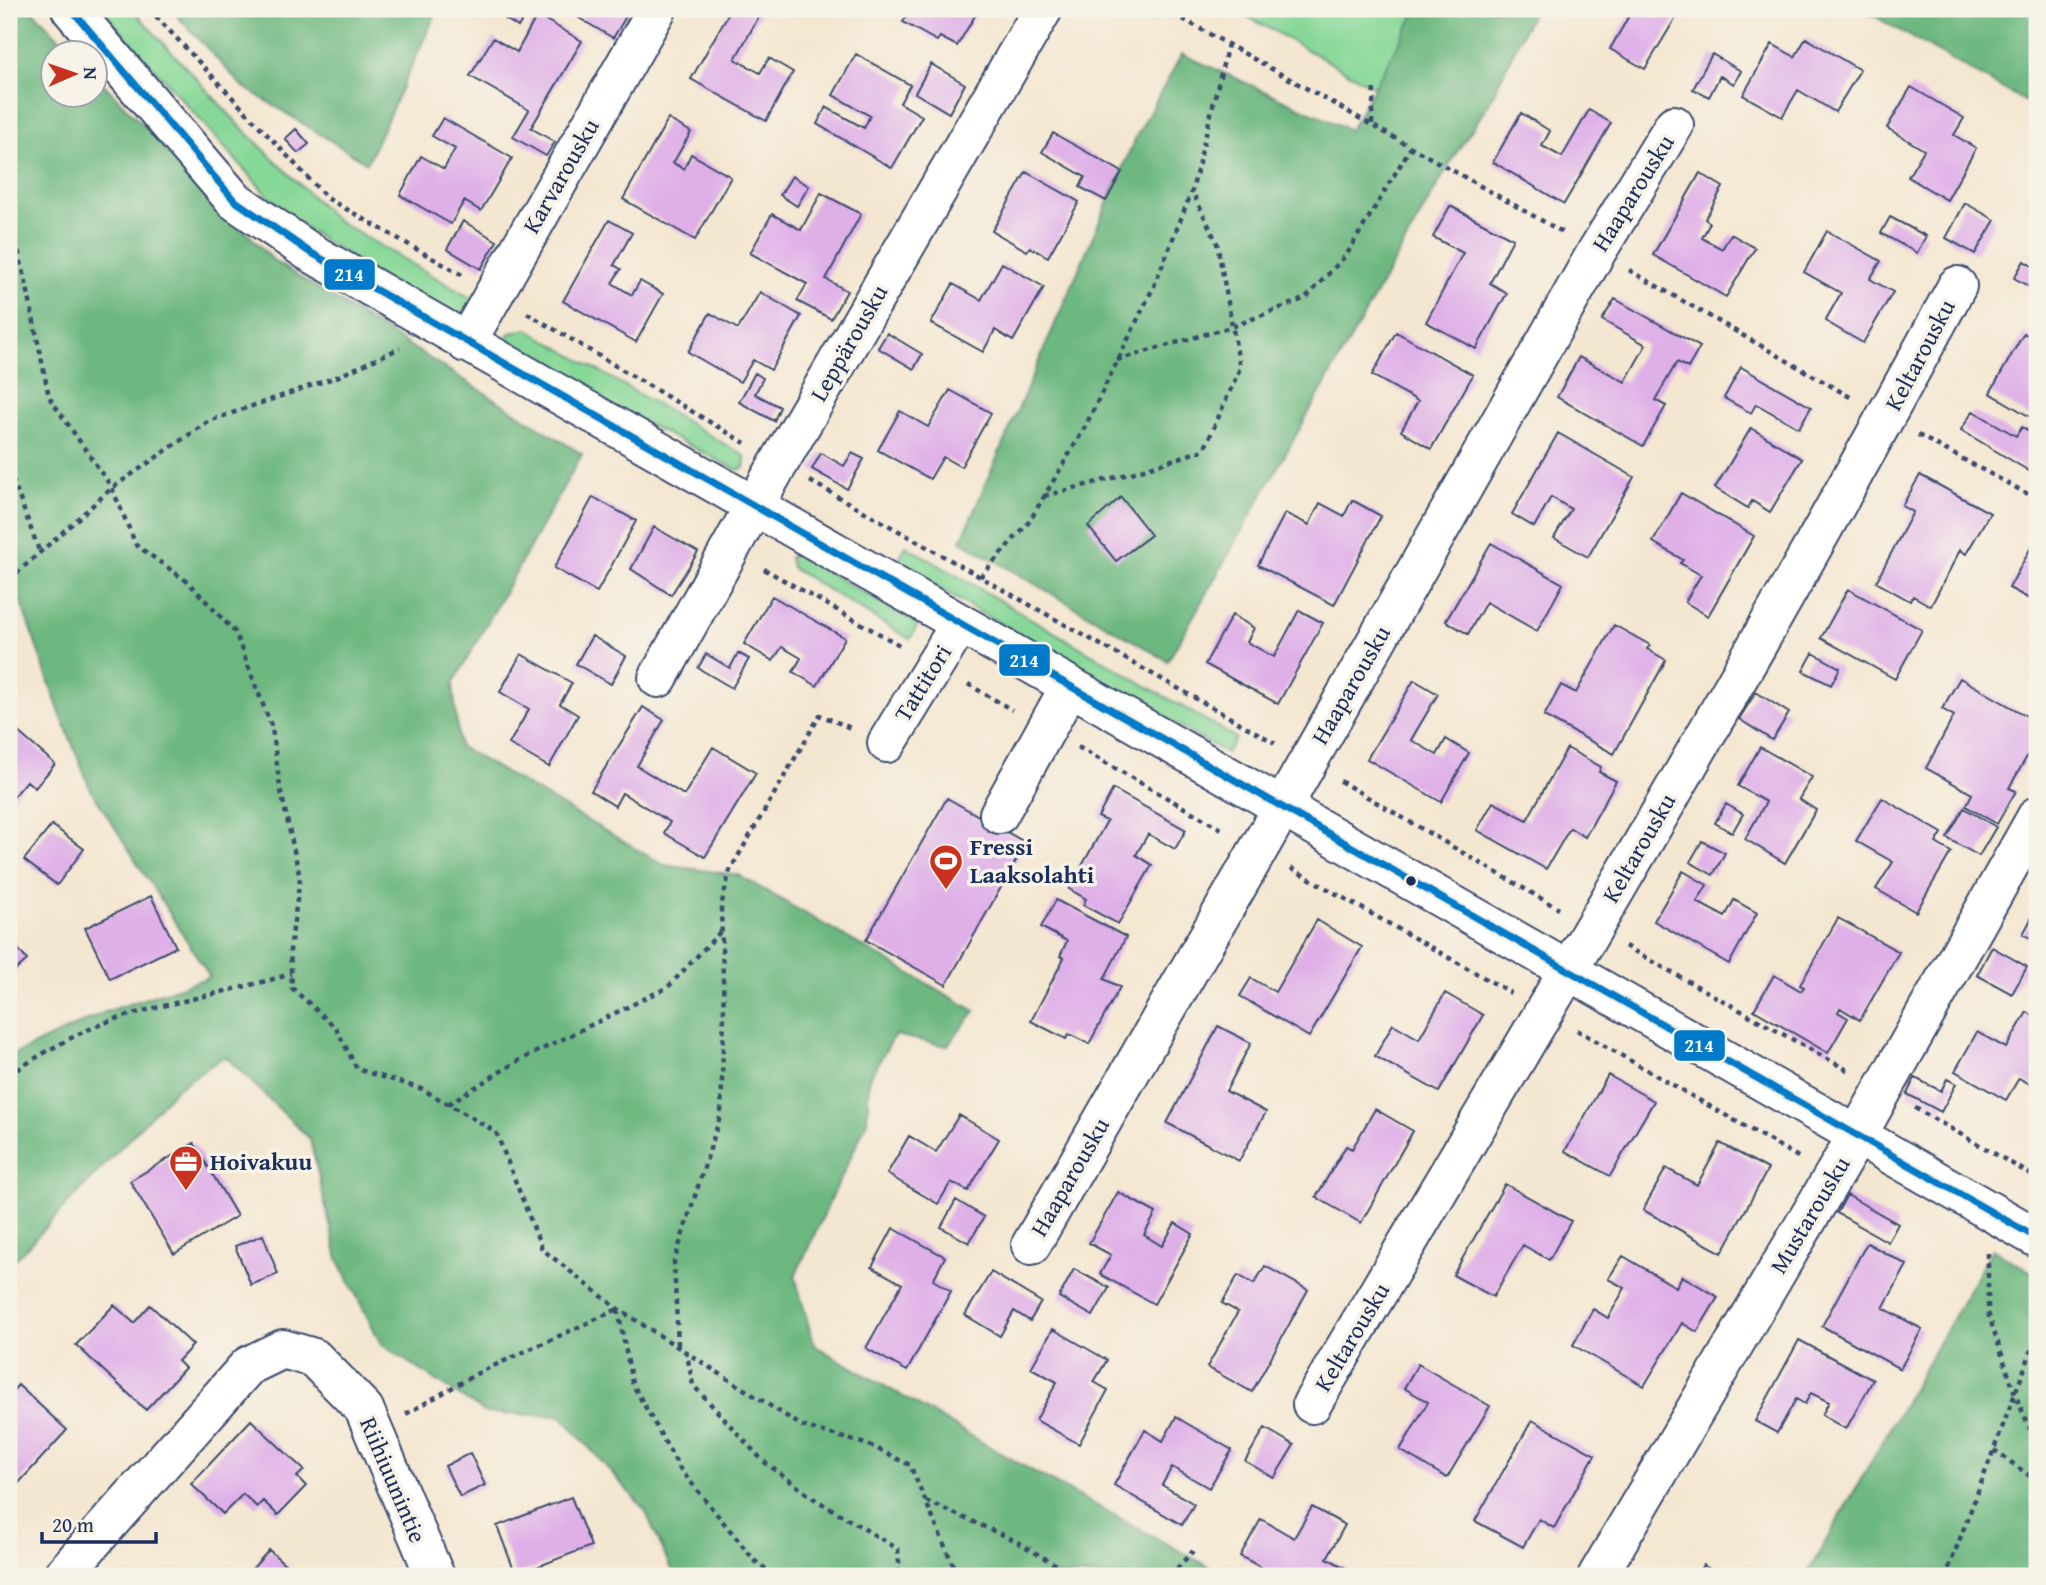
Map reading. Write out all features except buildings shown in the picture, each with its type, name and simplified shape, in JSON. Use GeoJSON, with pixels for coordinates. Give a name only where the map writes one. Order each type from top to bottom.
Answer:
{"type":"FeatureCollection","features":[{"type":"Feature","properties":{"kind":"street"},"geometry":{"type":"LineString","coordinates":[[71,9],[234,200],[308,251],[2037,1238]]}},
{"type":"Feature","properties":{"kind":"street","name":"Karvarousku"},"geometry":{"type":"LineString","coordinates":[[454,336],[495,294],[657,9]]}},
{"type":"Feature","properties":{"kind":"street","name":"Leppärousku"},"geometry":{"type":"LineString","coordinates":[[658,678],[754,506],[1043,9]]}},
{"type":"Feature","properties":{"kind":"street","name":"Haaparousku"},"geometry":{"type":"LineString","coordinates":[[1031,1245],[1597,251],[1674,125]]}},
{"type":"Feature","properties":{"kind":"street","name":"Keltarousku"},"geometry":{"type":"LineString","coordinates":[[1312,1404],[1593,928],[1886,417],[1957,286]]}},
{"type":"Feature","properties":{"kind":"street","name":"Tattitori"},"geometry":{"type":"LineString","coordinates":[[887,743],[960,624]]}},
{"type":"Feature","properties":{"kind":"street"},"geometry":{"type":"LineString","coordinates":[[999,814],[1070,686]]}},
{"type":"Feature","properties":{"kind":"street","name":"Mustarousku"},"geometry":{"type":"LineString","coordinates":[[1598,1575],[1858,1134],[2037,816]]}},
{"type":"Feature","properties":{"kind":"street","name":"Riihiuunintie"},"geometry":{"type":"LineString","coordinates":[[62,1576],[248,1366],[283,1349],[314,1358],[364,1409],[435,1576]]}},
{"type":"Feature","properties":{"kind":"path"},"geometry":{"type":"LineString","coordinates":[[149,9],[327,198],[780,463],[1307,762],[1593,928],[2037,1178]]}},
{"type":"Feature","properties":{"kind":"path"},"geometry":{"type":"LineString","coordinates":[[980,577],[1029,522],[1084,429],[1154,286],[1192,191],[1228,44]]}},
{"type":"Feature","properties":{"kind":"path"},"geometry":{"type":"LineString","coordinates":[[1372,125],[1374,87]]}},
{"type":"Feature","properties":{"kind":"path"},"geometry":{"type":"LineString","coordinates":[[1118,360],[1234,326],[1306,298],[1347,254],[1411,147]]}},
{"type":"Feature","properties":{"kind":"path"},"geometry":{"type":"LineString","coordinates":[[1044,496],[1204,450],[1240,368],[1217,243],[1192,191]]}},
{"type":"Feature","properties":{"kind":"path"},"geometry":{"type":"LineString","coordinates":[[9,212],[49,397],[112,488],[136,545],[188,582],[235,632],[272,728],[279,788],[300,878],[290,950],[292,988],[336,1028],[357,1069],[422,1089],[496,1132],[542,1249],[618,1309],[802,1426],[869,1446],[910,1465],[956,1572],[963,1576]]}},
{"type":"Feature","properties":{"kind":"path"},"geometry":{"type":"LineString","coordinates":[[9,580],[112,488],[209,421],[454,336]]}},
{"type":"Feature","properties":{"kind":"path"},"geometry":{"type":"LineString","coordinates":[[9,470],[40,553]]}},
{"type":"Feature","properties":{"kind":"path"},"geometry":{"type":"LineString","coordinates":[[678,1346],[674,1262],[721,1114],[724,1014],[722,906],[730,870],[820,715],[887,743]]}},
{"type":"Feature","properties":{"kind":"path"},"geometry":{"type":"LineString","coordinates":[[448,1104],[516,1062],[668,987],[722,930]]}},
{"type":"Feature","properties":{"kind":"path"},"geometry":{"type":"LineString","coordinates":[[9,1075],[47,1051],[116,1018],[291,974]]}},
{"type":"Feature","properties":{"kind":"path"},"geometry":{"type":"LineString","coordinates":[[1987,1210],[1988,1313],[2015,1394],[2037,1445]]}},
{"type":"Feature","properties":{"kind":"path"},"geometry":{"type":"LineString","coordinates":[[374,1433],[478,1373],[618,1309]]}},
{"type":"Feature","properties":{"kind":"path"},"geometry":{"type":"LineString","coordinates":[[618,1309],[632,1383],[680,1469],[755,1561],[775,1576]]}},
{"type":"Feature","properties":{"kind":"path"},"geometry":{"type":"LineString","coordinates":[[1942,1576],[1948,1570],[2037,1336]]}},
{"type":"Feature","properties":{"kind":"path"},"geometry":{"type":"LineString","coordinates":[[686,1350],[692,1385],[763,1461],[813,1498],[898,1549],[900,1576]]}},
{"type":"Feature","properties":{"kind":"path"},"geometry":{"type":"LineString","coordinates":[[1994,1450],[2037,1481]]}},
{"type":"Feature","properties":{"kind":"path"},"geometry":{"type":"LineString","coordinates":[[925,1500],[1014,1540],[1075,1576]]}},
{"type":"Feature","properties":{"kind":"path"},"geometry":{"type":"LineString","coordinates":[[1170,1576],[1193,1551]]}},
{"type":"Feature","properties":{"kind":"green space"},"geometry":{"type":"Polygon","coordinates":[[[9,9],[31,9],[59,38],[38,38],[38,108],[108,108],[108,89],[274,261],[582,454],[453,684],[459,746],[664,865],[738,875],[975,1011],[947,1046],[895,1035],[869,1078],[867,1122],[795,1276],[814,1345],[1016,1462],[1226,1576],[674,1576],[645,1510],[561,1416],[486,1413],[381,1344],[338,1259],[310,1139],[225,1056],[176,1089],[9,1266],[9,1057],[105,1012],[210,977],[91,790],[61,716],[18,594],[9,497],[9,9]]]}},
{"type":"Feature","properties":{"kind":"green space"},"geometry":{"type":"Polygon","coordinates":[[[101,9],[132,9],[239,125],[336,220],[481,304],[464,330],[304,227],[268,196],[101,9]]]}},
{"type":"Feature","properties":{"kind":"green space"},"geometry":{"type":"Polygon","coordinates":[[[171,9],[438,9],[367,163],[242,86],[171,9]]]}},
{"type":"Feature","properties":{"kind":"green space"},"geometry":{"type":"Polygon","coordinates":[[[1234,9],[1418,9],[1374,87],[1234,9]]]}},
{"type":"Feature","properties":{"kind":"green space"},"geometry":{"type":"Polygon","coordinates":[[[1418,9],[1534,9],[1489,103],[1453,158],[1168,661],[961,541],[1136,137],[1182,54],[1350,130],[1418,9]]]}},
{"type":"Feature","properties":{"kind":"green space"},"geometry":{"type":"Polygon","coordinates":[[[1862,9],[2037,9],[2037,108],[1862,9]]]}},
{"type":"Feature","properties":{"kind":"green space"},"geometry":{"type":"Polygon","coordinates":[[[527,329],[745,456],[744,468],[737,470],[512,355],[508,334],[527,329]]]}},
{"type":"Feature","properties":{"kind":"green space"},"geometry":{"type":"Polygon","coordinates":[[[906,546],[1236,738],[1226,753],[896,564],[906,546]]]}},
{"type":"Feature","properties":{"kind":"green space"},"geometry":{"type":"Polygon","coordinates":[[[797,554],[918,624],[910,639],[792,568],[789,557],[797,554]]]}},
{"type":"Feature","properties":{"kind":"green space"},"geometry":{"type":"Polygon","coordinates":[[[1992,1249],[2037,1275],[2037,1576],[1806,1576],[1992,1249]]]}},
{"type":"Feature","properties":{"kind":"transit line","name":"214"},"geometry":{"type":"LineString","coordinates":[[71,9],[234,200],[308,251],[2037,1238]]}},
{"type":"Feature","properties":{"kind":"place","name":"Fressi Laaksolahti"},"geometry":{"type":"Point","coordinates":[946,891]}},
{"type":"Feature","properties":{"kind":"place","name":"Hoivakuu"},"geometry":{"type":"Point","coordinates":[186,1192]}}]}
